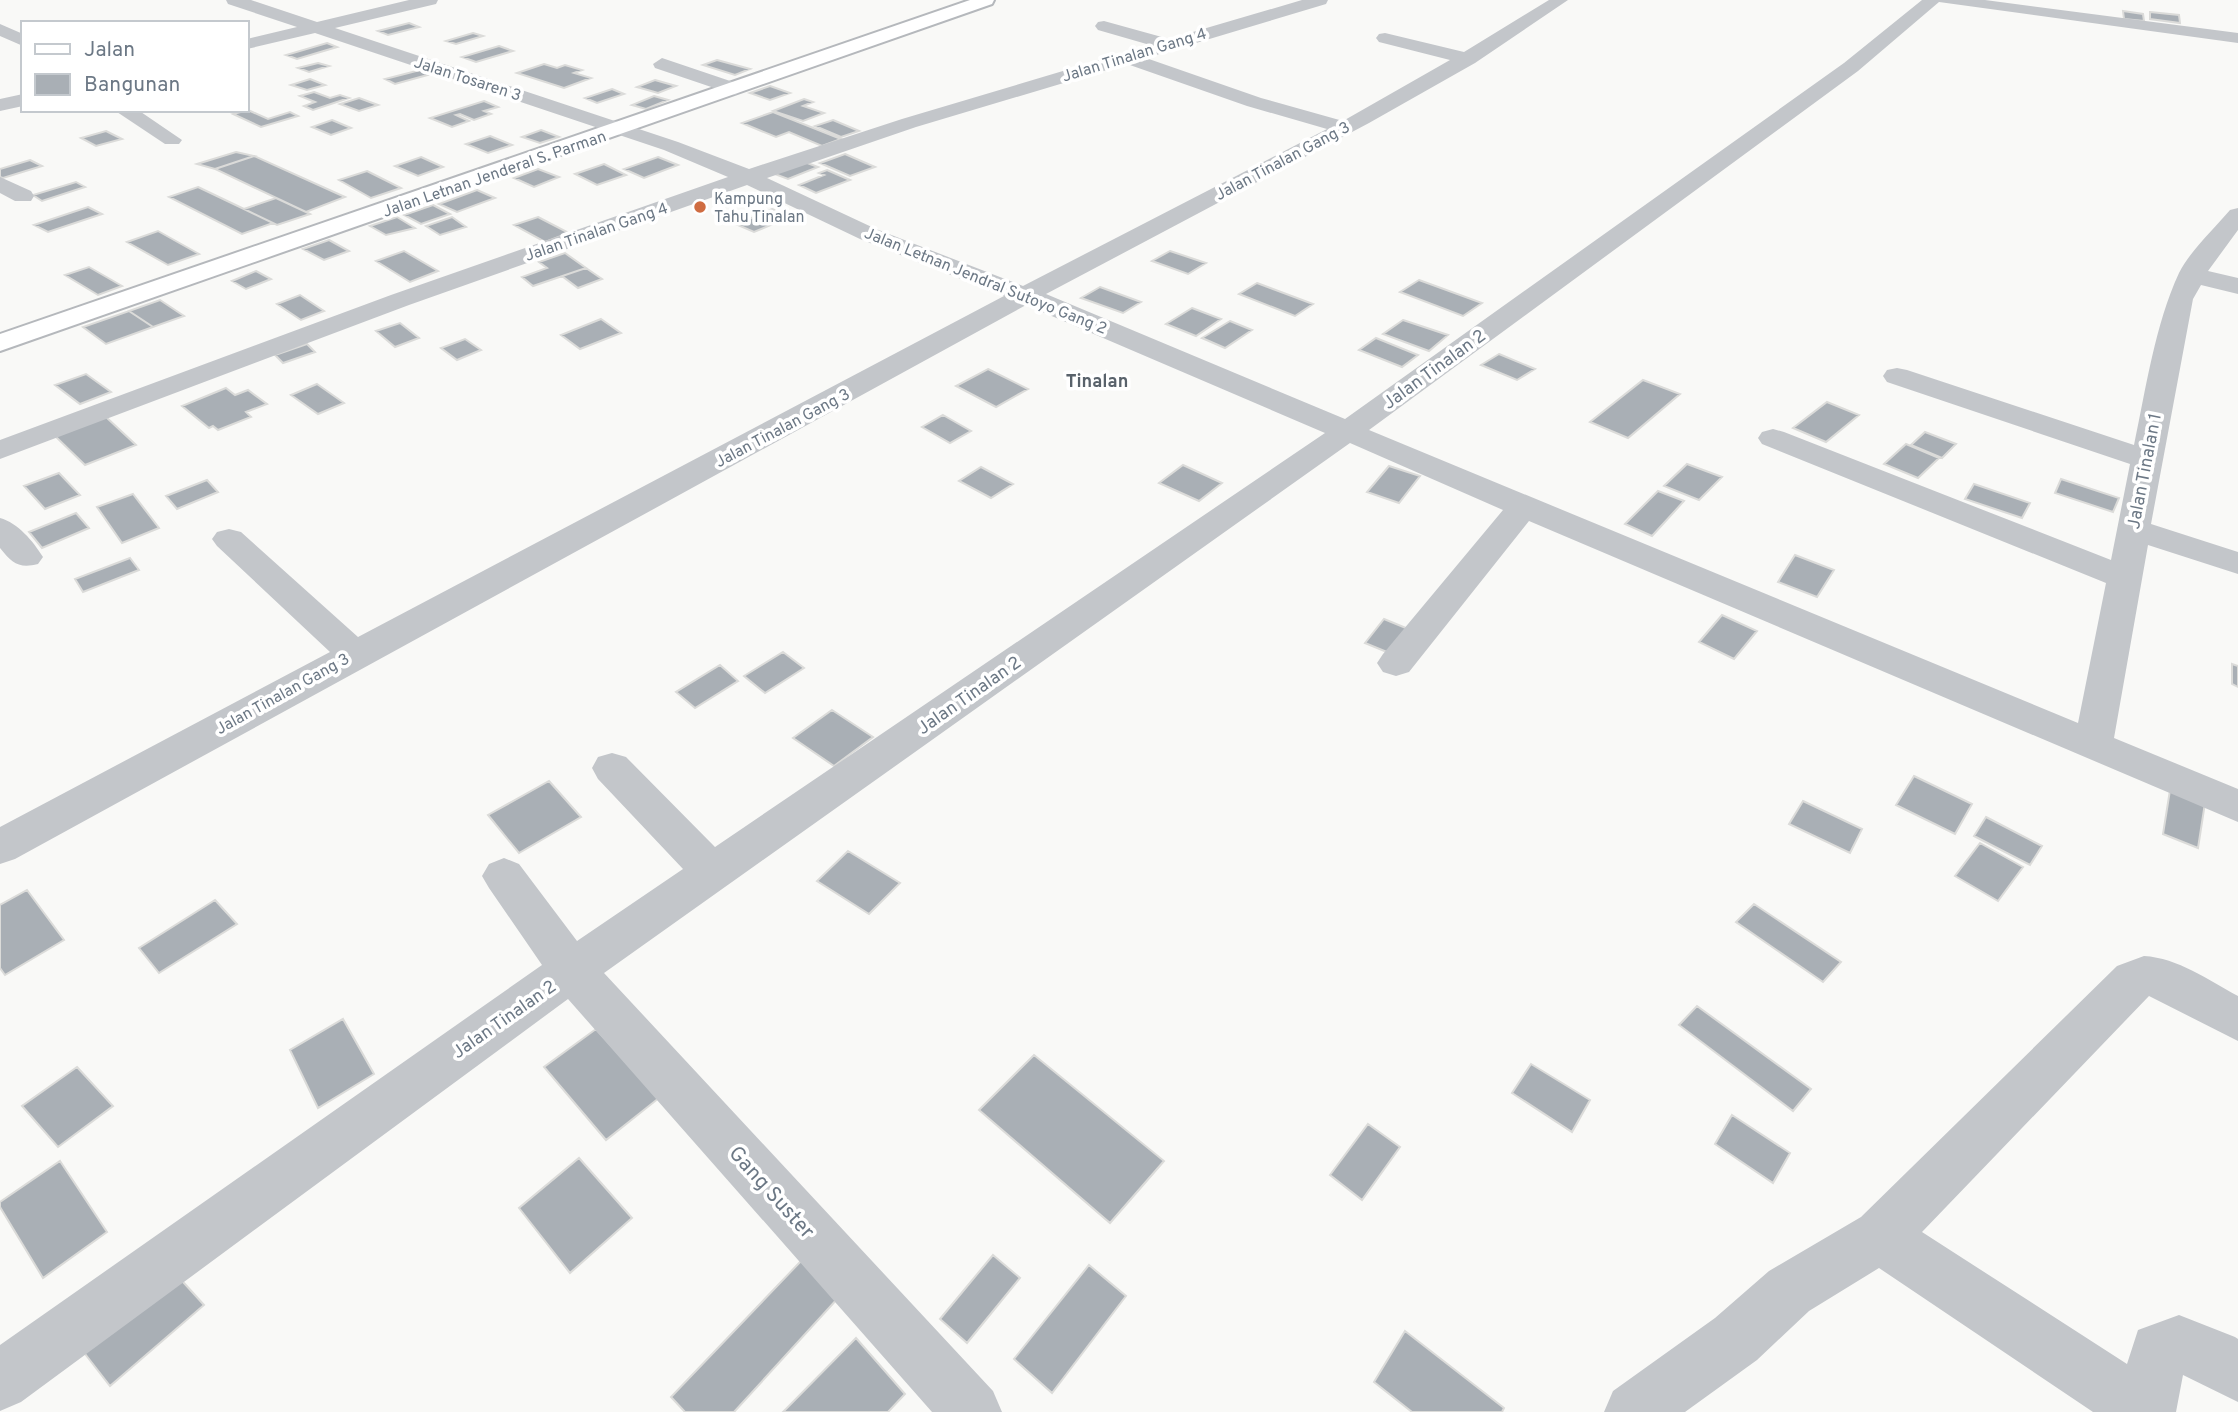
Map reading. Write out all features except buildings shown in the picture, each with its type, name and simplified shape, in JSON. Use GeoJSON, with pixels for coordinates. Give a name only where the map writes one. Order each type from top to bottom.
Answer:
{"type":"FeatureCollection","features":[{"type":"Feature","properties":{"kind":"main road","name":"Jalan Letnan Jenderal S. Parman"},"geometry":{"type":"LineString","coordinates":[[0,343],[986,0]]}},
{"type":"Feature","properties":{"kind":"street","name":"Jalan Tosaren 3"},"geometry":{"type":"LineString","coordinates":[[234,0],[623,128]]}},
{"type":"Feature","properties":{"kind":"street"},"geometry":{"type":"LineString","coordinates":[[248,44],[430,0]]}},
{"type":"Feature","properties":{"kind":"street","name":"Jalan Tinalan Gang 4"},"geometry":{"type":"LineString","coordinates":[[0,450],[400,300],[748,177],[909,123],[1320,0]]}},
{"type":"Feature","properties":{"kind":"street","name":"Jalan Tinalan Gang 3"},"geometry":{"type":"LineString","coordinates":[[0,847],[354,654],[1343,127],[1468,59],[1560,0]]}},
{"type":"Feature","properties":{"kind":"street","name":"Jalan Tinalan 2"},"geometry":{"type":"LineString","coordinates":[[0,1381],[572,971],[1349,430],[1851,67],[1932,0]]}},
{"type":"Feature","properties":{"kind":"street"},"geometry":{"type":"LineString","coordinates":[[1946,0],[2238,38]]}},
{"type":"Feature","properties":{"kind":"street"},"geometry":{"type":"LineString","coordinates":[[1104,26],[1166,44]]}},
{"type":"Feature","properties":{"kind":"street"},"geometry":{"type":"LineString","coordinates":[[0,29],[21,40]]}},
{"type":"Feature","properties":{"kind":"street"},"geometry":{"type":"LineString","coordinates":[[1385,38],[1468,59]]}},
{"type":"Feature","properties":{"kind":"street"},"geometry":{"type":"LineString","coordinates":[[1125,57],[1254,102],[1343,127]]}},
{"type":"Feature","properties":{"kind":"street"},"geometry":{"type":"LineString","coordinates":[[662,64],[735,89]]}},
{"type":"Feature","properties":{"kind":"street"},"geometry":{"type":"LineString","coordinates":[[0,105],[21,100]]}},
{"type":"Feature","properties":{"kind":"street"},"geometry":{"type":"LineString","coordinates":[[879,110],[909,123]]}},
{"type":"Feature","properties":{"kind":"street"},"geometry":{"type":"LineString","coordinates":[[127,112],[172,140]]}},
{"type":"Feature","properties":{"kind":"street","name":"Jalan Letnan Jendral Sutoyo Gang 2"},"geometry":{"type":"LineString","coordinates":[[623,128],[748,177],[868,234],[1025,295],[1349,430],[1523,507],[2238,806]]}},
{"type":"Feature","properties":{"kind":"street"},"geometry":{"type":"LineString","coordinates":[[0,184],[23,197]]}},
{"type":"Feature","properties":{"kind":"street","name":"Jalan Tinalan 1"},"geometry":{"type":"LineString","coordinates":[[2093,745],[2146,459],[2180,299],[2191,275],[2238,215]]}},
{"type":"Feature","properties":{"kind":"street"},"geometry":{"type":"LineString","coordinates":[[2191,275],[2238,286]]}},
{"type":"Feature","properties":{"kind":"street"},"geometry":{"type":"LineString","coordinates":[[1897,376],[2146,459]]}},
{"type":"Feature","properties":{"kind":"street"},"geometry":{"type":"LineString","coordinates":[[1773,438],[2124,578]]}},
{"type":"Feature","properties":{"kind":"street"},"geometry":{"type":"LineString","coordinates":[[1396,663],[1523,507]]}},
{"type":"Feature","properties":{"kind":"street"},"geometry":{"type":"LineString","coordinates":[[0,528],[26,557]]}},
{"type":"Feature","properties":{"kind":"street"},"geometry":{"type":"LineString","coordinates":[[2133,530],[2238,563]]}},
{"type":"Feature","properties":{"kind":"street"},"geometry":{"type":"LineString","coordinates":[[229,539],[354,654]]}},
{"type":"Feature","properties":{"kind":"street"},"geometry":{"type":"LineString","coordinates":[[612,768],[713,873]]}},
{"type":"Feature","properties":{"kind":"street","name":"Gang Suster"},"geometry":{"type":"LineString","coordinates":[[504,876],[572,971],[972,1412]]}},
{"type":"Feature","properties":{"kind":"street"},"geometry":{"type":"LineString","coordinates":[[1634,1412],[1736,1339],[1789,1291],[1880,1236],[2134,981],[2144,976],[2159,977],[2238,1020]]}},
{"type":"Feature","properties":{"kind":"street"},"geometry":{"type":"LineString","coordinates":[[1880,1236],[2146,1412],[2159,1352],[2179,1344],[2214,1358],[2238,1372]]}},
{"type":"Feature","properties":{"kind":"place","name":"Kampung Tahu Tinalan"},"geometry":{"type":"Point","coordinates":[700,207]}},
{"type":"Feature","properties":{"kind":"district","name":"Tinalan"},"geometry":{"type":"Point","coordinates":[1097,381]}}]}
